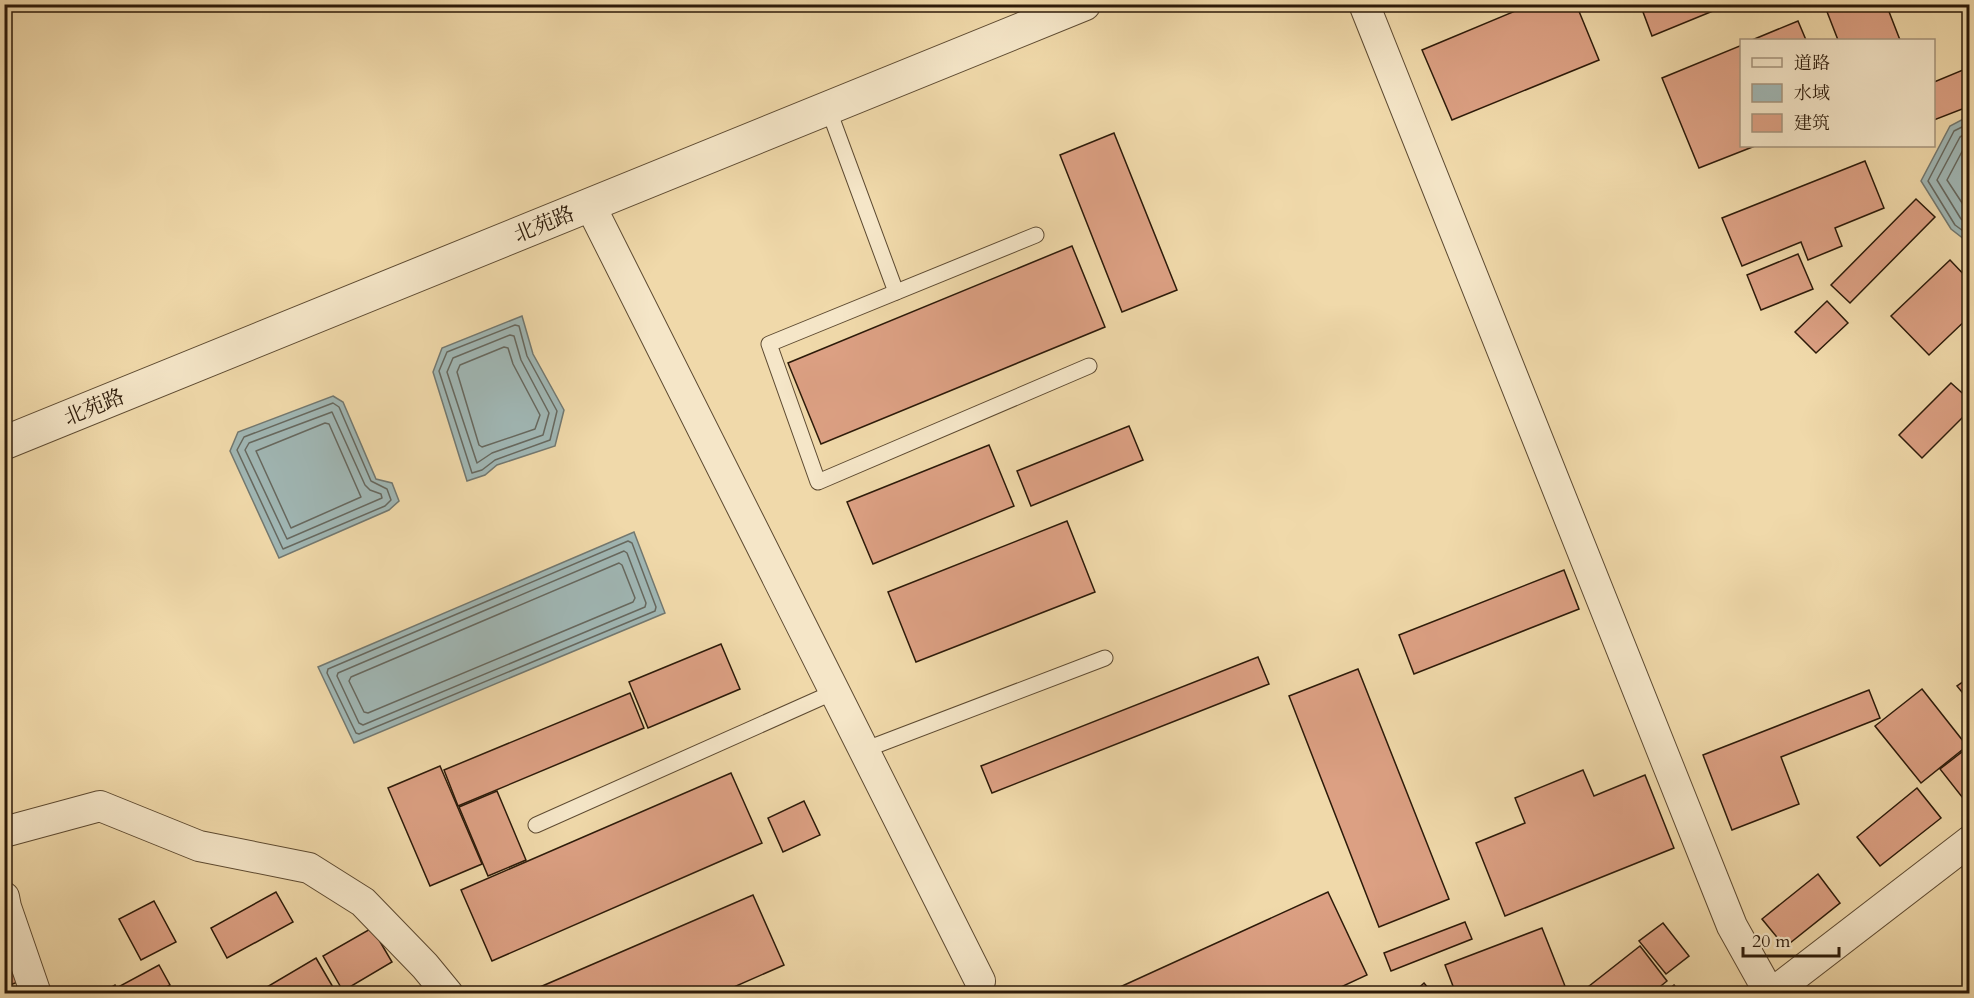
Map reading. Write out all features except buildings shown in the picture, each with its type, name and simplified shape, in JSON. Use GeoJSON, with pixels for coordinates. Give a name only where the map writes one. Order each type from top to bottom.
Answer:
{"type":"FeatureCollection","features":[{"type":"Feature","properties":{"kind":"street","name":"北苑路"},"geometry":{"type":"LineString","coordinates":[[4,443],[1084,4]]}},
{"type":"Feature","properties":{"kind":"street"},"geometry":{"type":"LineString","coordinates":[[1364,4],[1732,926],[1771,993],[1970,841]]}},
{"type":"Feature","properties":{"kind":"street"},"geometry":{"type":"LineString","coordinates":[[590,205],[980,981]]}},
{"type":"Feature","properties":{"kind":"street"},"geometry":{"type":"LineString","coordinates":[[4,832],[100,806],[199,846],[309,868],[363,902],[448,993]]}},
{"type":"Feature","properties":{"kind":"street"},"geometry":{"type":"LineString","coordinates":[[4,897],[36,993]]}},
{"type":"Feature","properties":{"kind":"lane"},"geometry":{"type":"LineString","coordinates":[[828,108],[896,292]]}},
{"type":"Feature","properties":{"kind":"lane"},"geometry":{"type":"LineString","coordinates":[[1035,235],[769,344],[818,482],[1089,366]]}},
{"type":"Feature","properties":{"kind":"lane"},"geometry":{"type":"LineString","coordinates":[[864,750],[1105,658]]}},
{"type":"Feature","properties":{"kind":"lane"},"geometry":{"type":"LineString","coordinates":[[536,825],[834,692]]}},
{"type":"Feature","properties":{"kind":"water"},"geometry":{"type":"Polygon","coordinates":[[[1969,116],[1969,243],[1951,229],[1921,181],[1950,126],[1969,116]]]}},
{"type":"Feature","properties":{"kind":"water"},"geometry":{"type":"Polygon","coordinates":[[[522,316],[533,354],[564,410],[555,446],[497,465],[485,475],[467,481],[433,372],[442,348],[522,316]]]}},
{"type":"Feature","properties":{"kind":"water"},"geometry":{"type":"Polygon","coordinates":[[[333,396],[343,402],[376,479],[392,483],[399,501],[389,510],[279,558],[230,451],[238,432],[333,396]]]}},
{"type":"Feature","properties":{"kind":"water"},"geometry":{"type":"Polygon","coordinates":[[[634,532],[665,613],[354,743],[318,667],[634,532]]]}}]}
